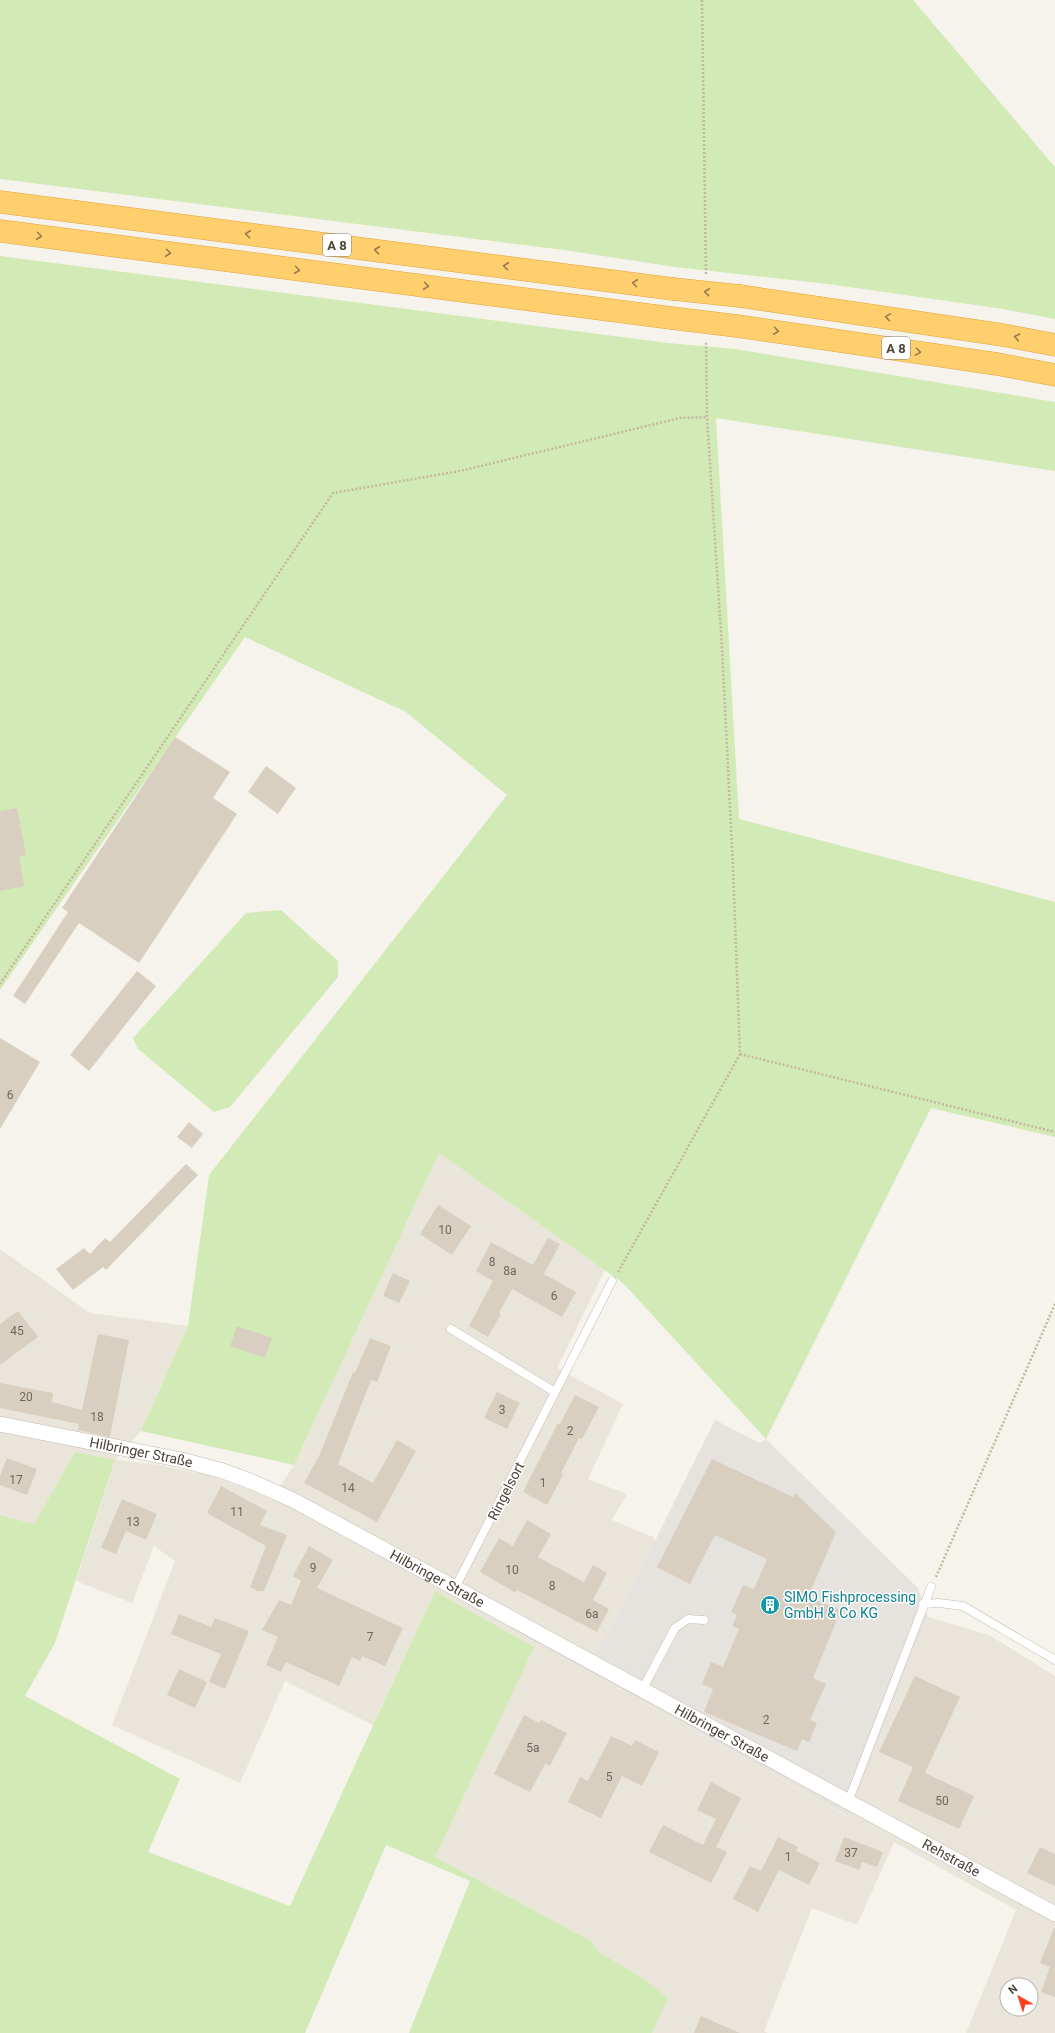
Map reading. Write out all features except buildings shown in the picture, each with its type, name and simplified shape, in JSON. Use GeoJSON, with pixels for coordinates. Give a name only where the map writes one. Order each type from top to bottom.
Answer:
{"type":"FeatureCollection","features":[{"type":"Feature","properties":{"kind":"highway","name":"A 8"},"geometry":{"type":"LineString","coordinates":[[0,202],[673,289],[740,296],[995,333],[1055,345]]}},
{"type":"Feature","properties":{"kind":"highway","name":"A 8"},"geometry":{"type":"LineString","coordinates":[[0,231],[737,326],[990,363],[1055,375]]}},
{"type":"Feature","properties":{"kind":"street","name":"Hilbringer Straße"},"geometry":{"type":"LineString","coordinates":[[0,1424],[182,1460],[236,1476],[293,1500],[848,1802]]}},
{"type":"Feature","properties":{"kind":"street","name":"Rehstraße"},"geometry":{"type":"LineString","coordinates":[[848,1802],[1055,1914]]}},
{"type":"Feature","properties":{"kind":"lane","name":"Ringelsort"},"geometry":{"type":"LineString","coordinates":[[455,1588],[612,1281]]}},
{"type":"Feature","properties":{"kind":"lane"},"geometry":{"type":"LineString","coordinates":[[451,1329],[555,1392]]}},
{"type":"Feature","properties":{"kind":"lane"},"geometry":{"type":"LineString","coordinates":[[848,1802],[931,1587]]}},
{"type":"Feature","properties":{"kind":"lane"},"geometry":{"type":"LineString","coordinates":[[924,1604],[939,1603],[963,1606],[1055,1660]]}},
{"type":"Feature","properties":{"kind":"lane"},"geometry":{"type":"LineString","coordinates":[[642,1690],[675,1628],[688,1619],[704,1620]]}},
{"type":"Feature","properties":{"kind":"path"},"geometry":{"type":"LineString","coordinates":[[702,0],[706,278]]}},
{"type":"Feature","properties":{"kind":"path"},"geometry":{"type":"LineString","coordinates":[[612,1281],[740,1054],[731,829],[707,417],[706,341]]}},
{"type":"Feature","properties":{"kind":"path"},"geometry":{"type":"LineString","coordinates":[[0,984],[333,493],[460,472],[680,418],[707,417]]}},
{"type":"Feature","properties":{"kind":"path"},"geometry":{"type":"LineString","coordinates":[[740,1054],[1055,1132]]}},
{"type":"Feature","properties":{"kind":"path"},"geometry":{"type":"LineString","coordinates":[[931,1587],[1055,1304]]}},
{"type":"Feature","properties":{"kind":"shaded area"},"geometry":{"type":"Polygon","coordinates":[[[439,1153],[605,1270],[557,1368],[623,1404],[588,1479],[627,1494],[612,1520],[653,1537],[655,1541],[587,1670],[847,1816],[928,1617],[989,1635],[1055,1676],[1055,2033],[966,2033],[1016,1910],[894,1842],[857,1925],[812,1908],[764,2031],[768,2033],[652,2033],[668,1998],[646,1980],[599,1952],[591,1941],[435,1857],[533,1647],[435,1591],[373,1725],[285,1681],[240,1783],[112,1725],[175,1561],[154,1546],[132,1603],[76,1581],[115,1461],[75,1452],[34,1524],[0,1515],[0,1249],[90,1313],[188,1326],[141,1431],[116,1460],[161,1465],[212,1476],[257,1493],[271,1500],[294,1465],[439,1153]]]}},
{"type":"Feature","properties":{"kind":"shaded area"},"geometry":{"type":"Polygon","coordinates":[[[715,1420],[760,1443],[766,1439],[918,1588],[928,1617],[848,1816],[587,1670],[655,1541],[715,1420]]]}},
{"type":"Feature","properties":{"kind":"green space"},"geometry":{"type":"Polygon","coordinates":[[[0,0],[913,0],[1055,167],[1055,319],[1003,309],[828,284],[675,267],[564,250],[0,179],[0,0]]]}},
{"type":"Feature","properties":{"kind":"green space"},"geometry":{"type":"Polygon","coordinates":[[[0,256],[668,343],[735,349],[1055,402],[1055,471],[716,418],[739,819],[1055,902],[1055,1137],[931,1108],[766,1439],[623,1283],[439,1153],[294,1465],[141,1431],[188,1326],[209,1175],[507,795],[406,712],[245,637],[0,990],[0,256]]]}},
{"type":"Feature","properties":{"kind":"green space"},"geometry":{"type":"Polygon","coordinates":[[[281,910],[338,961],[338,977],[230,1107],[214,1112],[138,1049],[133,1038],[246,913],[281,910]]]}},
{"type":"Feature","properties":{"kind":"green space"},"geometry":{"type":"Polygon","coordinates":[[[75,1452],[115,1460],[55,1643],[25,1696],[180,1779],[148,1852],[290,1906],[435,1591],[534,1647],[435,1857],[591,1941],[599,1952],[646,1980],[668,1998],[652,2033],[409,2033],[470,1881],[386,1845],[305,2033],[0,2033],[0,1515],[34,1524],[75,1452]]]}},
{"type":"Feature","properties":{"kind":"place","name":"SIMO Fishprocessing GmbH & Co KG"},"geometry":{"type":"Point","coordinates":[770,1605]}}]}
